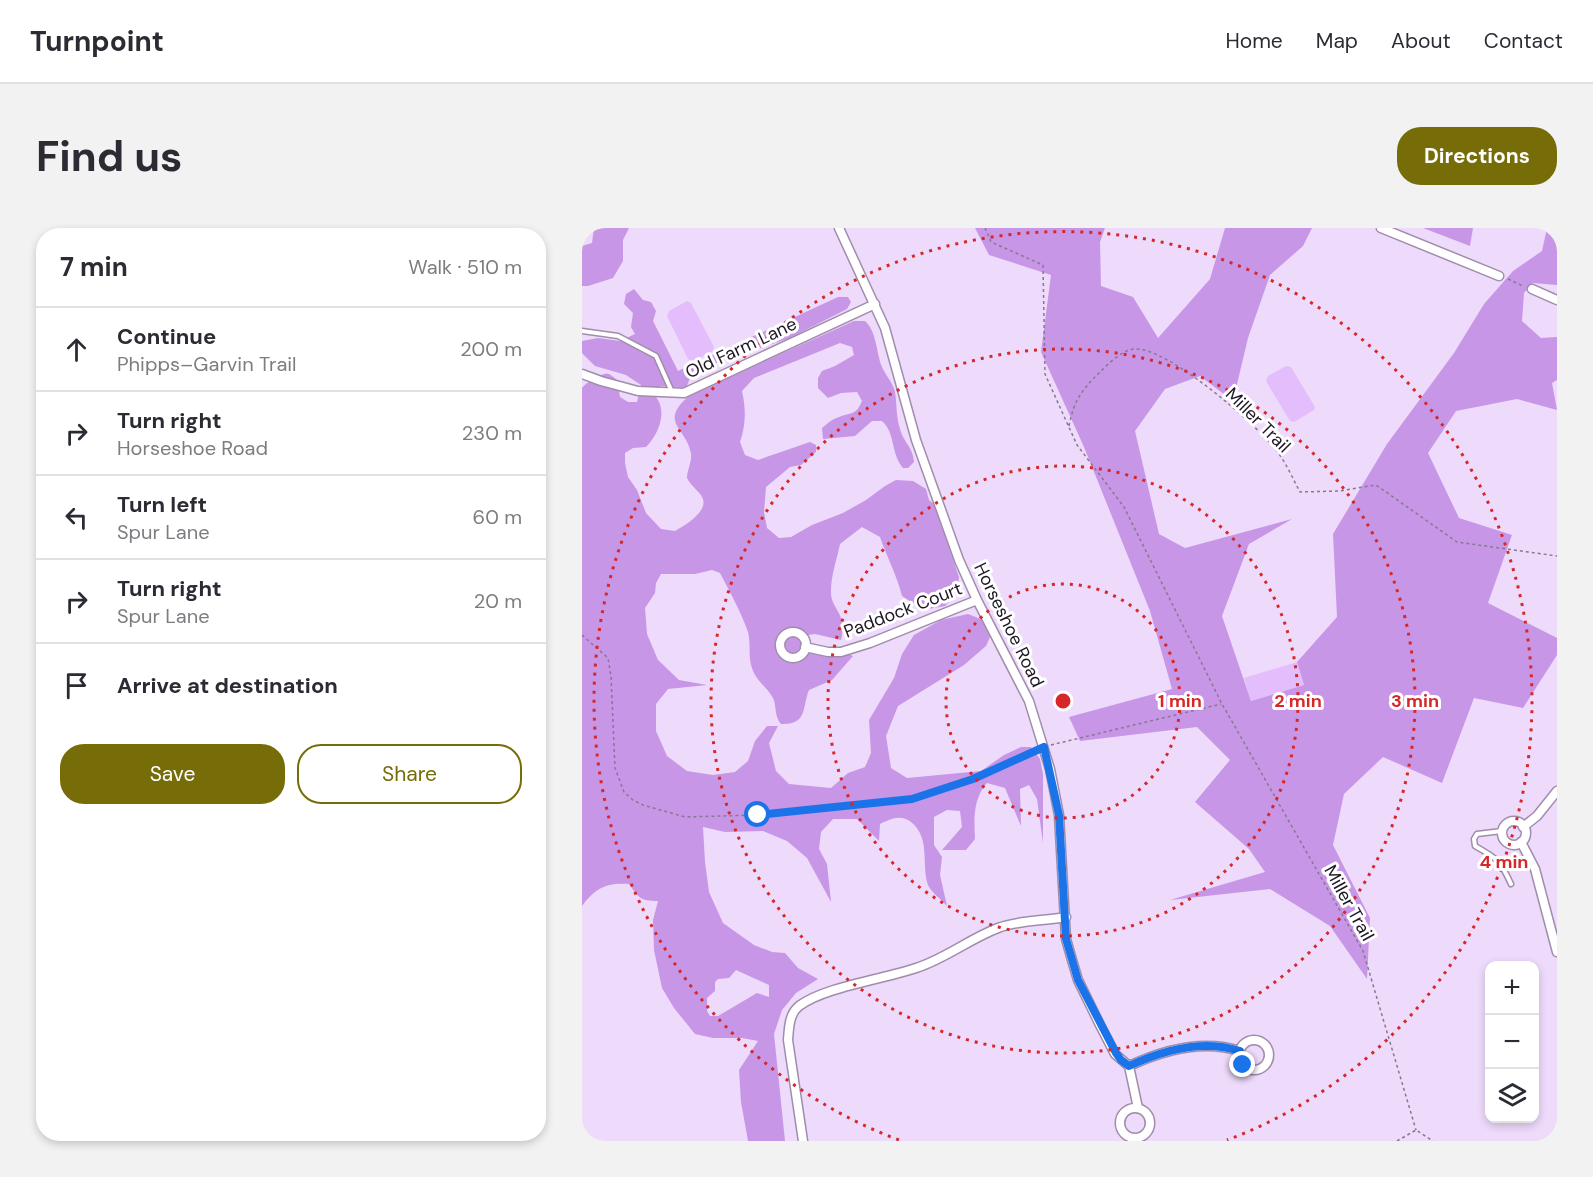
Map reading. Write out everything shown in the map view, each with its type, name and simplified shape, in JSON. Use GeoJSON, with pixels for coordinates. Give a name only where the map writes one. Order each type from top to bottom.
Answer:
{"type":"FeatureCollection","features":[{"type":"Feature","properties":{"kind":"street","name":"Horseshoe Road"},"geometry":{"type":"LineString","coordinates":[[839,228],[885,328],[916,440],[937,503],[976,600],[1029,701],[1044,747],[1059,815],[1066,939],[1078,980],[1116,1053],[1129,1066],[1138,1108]]}},
{"type":"Feature","properties":{"kind":"street"},"geometry":{"type":"LineString","coordinates":[[1381,228],[1499,276]]}},
{"type":"Feature","properties":{"kind":"street"},"geometry":{"type":"LineString","coordinates":[[1532,289],[1557,300]]}},
{"type":"Feature","properties":{"kind":"street","name":"Old Farm Lane"},"geometry":{"type":"LineString","coordinates":[[582,374],[638,391],[684,393],[874,304]]}},
{"type":"Feature","properties":{"kind":"street","name":"Paddock Court"},"geometry":{"type":"LineString","coordinates":[[805,647],[841,652],[870,643],[976,600]]}},
{"type":"Feature","properties":{"kind":"street"},"geometry":{"type":"LineString","coordinates":[[1523,827],[1537,816],[1557,791]]}},
{"type":"Feature","properties":{"kind":"street"},"geometry":{"type":"LineString","coordinates":[[1520,823],[1523,827],[1525,835],[1521,842],[1512,845],[1502,836],[1506,824],[1520,823]]}},
{"type":"Feature","properties":{"kind":"street"},"geometry":{"type":"LineString","coordinates":[[1521,842],[1535,869],[1557,952]]}},
{"type":"Feature","properties":{"kind":"street"},"geometry":{"type":"LineString","coordinates":[[803,1141],[788,1040],[789,1023],[797,1007],[813,997],[831,991],[919,967],[998,928],[1066,917]]}},
{"type":"Feature","properties":{"kind":"street"},"geometry":{"type":"LineString","coordinates":[[1129,1066],[1158,1053],[1189,1047],[1219,1046],[1240,1051]]}},
{"type":"Feature","properties":{"kind":"lane"},"geometry":{"type":"LineString","coordinates":[[582,331],[618,336],[656,356],[672,393]]}},
{"type":"Feature","properties":{"kind":"lane"},"geometry":{"type":"LineString","coordinates":[[1502,831],[1477,834],[1474,839],[1475,846],[1503,864],[1511,884]]}},
{"type":"Feature","properties":{"kind":"path","name":"Miller Trail"},"geometry":{"type":"LineString","coordinates":[[985,228],[991,242],[1043,265],[1045,374],[1077,445],[1124,507],[1222,704],[1363,951],[1416,1130]]}},
{"type":"Feature","properties":{"kind":"path"},"geometry":{"type":"LineString","coordinates":[[1499,276],[1532,289]]}},
{"type":"Feature","properties":{"kind":"path","name":"Miller Trail"},"geometry":{"type":"LineString","coordinates":[[1069,427],[1073,407],[1082,390],[1110,362],[1132,349],[1151,351],[1200,382],[1240,414],[1278,452],[1300,492],[1339,491],[1376,484],[1457,542],[1557,556]]}},
{"type":"Feature","properties":{"kind":"path"},"geometry":{"type":"LineString","coordinates":[[582,636],[608,658],[611,675],[615,768],[624,792],[643,805],[685,817],[717,818],[758,815],[912,799],[973,779],[1044,747],[1222,704]]}},
{"type":"Feature","properties":{"kind":"path"},"geometry":{"type":"LineString","coordinates":[[1397,1141],[1416,1130],[1433,1141]]}},
{"type":"Feature","properties":{"kind":"shaded area"},"geometry":{"type":"Polygon","coordinates":[[[594,228],[629,228],[623,240],[623,261],[613,278],[582,286],[582,246],[592,243],[594,228]]]}},
{"type":"Feature","properties":{"kind":"shaded area"},"geometry":{"type":"Polygon","coordinates":[[[975,228],[1105,228],[1100,242],[1101,286],[1133,297],[1158,338],[1210,279],[1225,228],[1312,228],[1303,246],[1270,275],[1248,338],[1233,401],[1200,376],[1165,389],[1135,431],[1159,534],[1185,548],[1292,519],[1249,544],[1222,616],[1251,701],[1304,685],[1297,662],[1337,617],[1333,534],[1387,444],[1454,353],[1484,304],[1513,271],[1542,251],[1547,228],[1557,228],[1557,285],[1533,283],[1524,293],[1522,321],[1541,338],[1557,337],[1557,380],[1552,383],[1557,410],[1517,399],[1456,411],[1428,453],[1459,518],[1512,535],[1488,603],[1557,638],[1557,655],[1523,708],[1474,698],[1442,783],[1383,757],[1344,794],[1333,845],[1370,918],[1367,979],[1330,926],[1270,889],[1170,900],[1265,872],[1249,849],[1195,802],[1230,760],[1197,727],[1080,741],[1069,717],[1172,689],[1150,611],[1084,447],[1041,352],[1051,275],[989,255],[975,228]]]}},
{"type":"Feature","properties":{"kind":"shaded area"},"geometry":{"type":"Polygon","coordinates":[[[1423,228],[1473,228],[1470,246],[1423,228]]]}},
{"type":"Feature","properties":{"kind":"shaded area"},"geometry":{"type":"Polygon","coordinates":[[[634,289],[643,300],[651,302],[656,311],[653,321],[678,371],[838,297],[848,297],[851,302],[847,309],[790,338],[693,371],[686,388],[660,386],[656,397],[661,409],[658,430],[646,447],[633,448],[625,453],[625,463],[628,477],[637,490],[646,513],[661,529],[675,531],[684,526],[699,513],[704,502],[687,478],[691,454],[675,419],[680,404],[690,395],[854,321],[865,321],[874,336],[882,367],[894,389],[899,424],[912,452],[914,462],[908,468],[903,468],[896,456],[889,432],[882,421],[872,421],[855,436],[823,439],[822,428],[834,419],[853,413],[862,401],[857,392],[841,393],[828,398],[818,388],[818,378],[822,371],[854,355],[852,347],[840,343],[754,378],[742,391],[745,416],[740,442],[745,455],[758,460],[810,442],[816,445],[816,452],[801,465],[790,467],[766,487],[764,512],[767,528],[779,538],[791,537],[812,525],[843,513],[896,480],[913,481],[926,489],[929,500],[935,505],[959,577],[957,593],[945,606],[928,609],[919,607],[902,596],[880,537],[862,527],[840,544],[833,573],[831,597],[841,617],[843,631],[841,640],[815,634],[801,636],[808,643],[836,649],[853,656],[832,680],[809,690],[803,714],[796,722],[781,724],[777,718],[773,698],[754,673],[750,660],[748,632],[720,573],[712,570],[695,574],[661,574],[656,583],[655,593],[645,608],[647,634],[658,660],[679,680],[707,685],[668,689],[656,704],[656,731],[667,756],[687,771],[713,775],[735,772],[748,761],[755,741],[767,726],[778,726],[769,743],[776,771],[789,784],[831,788],[848,773],[865,767],[871,753],[869,720],[894,678],[902,654],[914,635],[941,620],[968,614],[983,620],[990,637],[986,646],[964,665],[898,706],[886,736],[891,768],[907,778],[981,771],[1004,755],[1021,747],[1031,747],[1040,759],[1043,774],[1043,843],[1037,799],[1029,785],[1020,789],[1021,826],[1005,788],[987,783],[977,802],[975,839],[966,850],[942,850],[962,827],[960,811],[947,810],[934,817],[934,845],[942,857],[940,875],[947,906],[928,885],[923,843],[917,828],[903,818],[892,819],[880,824],[879,841],[857,819],[833,819],[821,832],[819,849],[827,864],[831,902],[807,858],[787,841],[763,831],[725,832],[703,827],[709,892],[723,923],[754,945],[772,952],[785,953],[798,968],[818,979],[796,993],[782,1010],[774,1034],[785,1141],[748,1141],[741,1102],[739,1070],[758,1041],[742,1038],[713,1038],[695,1034],[674,1008],[662,988],[654,950],[653,920],[658,901],[640,898],[629,884],[614,884],[597,891],[582,906],[582,388],[598,376],[609,374],[617,380],[620,397],[628,402],[637,402],[641,385],[626,375],[595,366],[582,353],[582,341],[598,338],[620,341],[635,334],[631,327],[633,313],[624,304],[626,294],[634,289]],[[736,970],[729,978],[718,979],[715,982],[715,991],[707,998],[707,1011],[710,1016],[718,1016],[757,993],[769,997],[769,985],[736,970]]]}},
{"type":"Feature","properties":{"kind":"shaded area"},"geometry":{"type":"Polygon","coordinates":[[[687,301],[691,303],[714,347],[713,351],[693,361],[688,359],[667,316],[669,311],[687,301]]]}},
{"type":"Feature","properties":{"kind":"shaded area"},"geometry":{"type":"Polygon","coordinates":[[[1286,366],[1291,367],[1315,407],[1314,410],[1294,422],[1290,421],[1266,381],[1268,376],[1286,366]]]}},
{"type":"Feature","properties":{"kind":"shaded area"},"geometry":{"type":"Polygon","coordinates":[[[1297,662],[1304,685],[1251,701],[1244,678],[1297,662]]]}},
{"type":"Feature","properties":{"kind":"route"},"geometry":{"type":"LineString","coordinates":[[758,815],[912,799],[973,779],[1044,747],[1059,815],[1066,939],[1078,980],[1116,1053],[1129,1066],[1158,1053],[1189,1047],[1219,1046],[1240,1051],[1240,1061],[1243,1065]]}}]}
